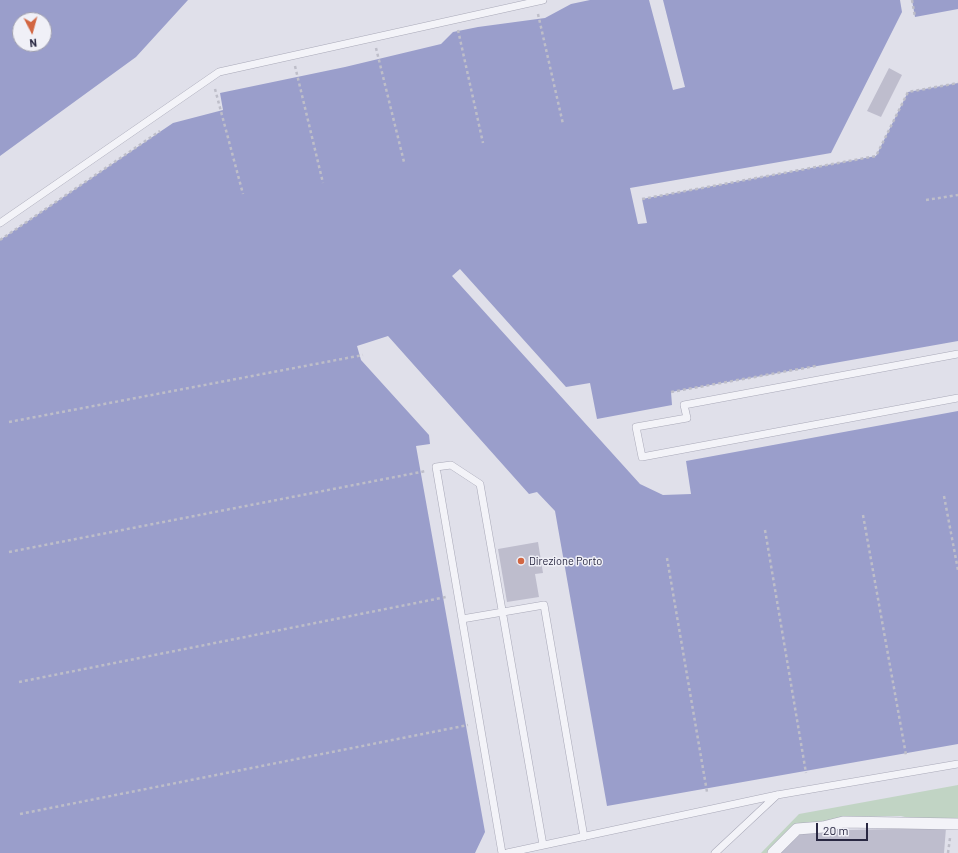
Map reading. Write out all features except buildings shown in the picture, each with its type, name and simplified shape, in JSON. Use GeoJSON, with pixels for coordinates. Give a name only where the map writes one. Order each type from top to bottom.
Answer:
{"type":"FeatureCollection","features":[{"type":"Feature","properties":{"kind":"street"},"geometry":{"type":"LineString","coordinates":[[773,853],[797,829],[823,827],[843,822],[958,824]]}},
{"type":"Feature","properties":{"kind":"lane"},"geometry":{"type":"LineString","coordinates":[[0,223],[219,72],[539,1]]}},
{"type":"Feature","properties":{"kind":"lane"},"geometry":{"type":"LineString","coordinates":[[958,354],[684,405],[687,418],[636,427],[642,457],[958,398]]}},
{"type":"Feature","properties":{"kind":"lane"},"geometry":{"type":"LineString","coordinates":[[502,853],[436,467],[451,465],[480,484],[543,845]]}},
{"type":"Feature","properties":{"kind":"lane"},"geometry":{"type":"LineString","coordinates":[[462,619],[544,605],[584,837]]}},
{"type":"Feature","properties":{"kind":"lane"},"geometry":{"type":"LineString","coordinates":[[507,853],[777,795],[958,764]]}},
{"type":"Feature","properties":{"kind":"lane"},"geometry":{"type":"LineString","coordinates":[[715,853],[777,795]]}},
{"type":"Feature","properties":{"kind":"path"},"geometry":{"type":"LineString","coordinates":[[912,0],[915,17]]}},
{"type":"Feature","properties":{"kind":"path"},"geometry":{"type":"LineString","coordinates":[[539,1],[563,124]]}},
{"type":"Feature","properties":{"kind":"path"},"geometry":{"type":"LineString","coordinates":[[456,19],[483,143]]}},
{"type":"Feature","properties":{"kind":"path"},"geometry":{"type":"LineString","coordinates":[[374,38],[404,162]]}},
{"type":"Feature","properties":{"kind":"path"},"geometry":{"type":"LineString","coordinates":[[292,56],[323,183]]}},
{"type":"Feature","properties":{"kind":"path"},"geometry":{"type":"LineString","coordinates":[[212,77],[243,194]]}},
{"type":"Feature","properties":{"kind":"path"},"geometry":{"type":"LineString","coordinates":[[642,199],[876,156],[908,92],[958,83]]}},
{"type":"Feature","properties":{"kind":"path"},"geometry":{"type":"LineString","coordinates":[[0,240],[160,132]]}},
{"type":"Feature","properties":{"kind":"path"},"geometry":{"type":"LineString","coordinates":[[926,200],[958,194]]}},
{"type":"Feature","properties":{"kind":"path"},"geometry":{"type":"LineString","coordinates":[[10,422],[363,355]]}},
{"type":"Feature","properties":{"kind":"path"},"geometry":{"type":"LineString","coordinates":[[10,552],[430,470]]}},
{"type":"Feature","properties":{"kind":"path"},"geometry":{"type":"LineString","coordinates":[[944,496],[958,570]]}},
{"type":"Feature","properties":{"kind":"path"},"geometry":{"type":"LineString","coordinates":[[863,515],[906,756]]}},
{"type":"Feature","properties":{"kind":"path"},"geometry":{"type":"LineString","coordinates":[[765,530],[806,773]]}},
{"type":"Feature","properties":{"kind":"path"},"geometry":{"type":"LineString","coordinates":[[667,558],[707,792]]}},
{"type":"Feature","properties":{"kind":"path"},"geometry":{"type":"LineString","coordinates":[[19,682],[452,596]]}},
{"type":"Feature","properties":{"kind":"path"},"geometry":{"type":"LineString","coordinates":[[20,814],[474,724]]}},
{"type":"Feature","properties":{"kind":"path"},"geometry":{"type":"LineString","coordinates":[[948,853],[950,838]]}},
{"type":"Feature","properties":{"kind":"green space"},"geometry":{"type":"Polygon","coordinates":[[[958,785],[958,819],[909,818],[901,816],[845,817],[822,824],[795,825],[767,853],[761,853],[799,814],[958,785]]]}},
{"type":"Feature","properties":{"kind":"water"},"geometry":{"type":"Polygon","coordinates":[[[0,0],[188,0],[136,57],[0,156],[0,0]]]}},
{"type":"Feature","properties":{"kind":"water"},"geometry":{"type":"Polygon","coordinates":[[[590,0],[649,0],[673,90],[685,87],[663,0],[900,0],[902,12],[831,153],[630,188],[638,224],[647,223],[642,199],[876,156],[908,92],[958,83],[958,341],[671,392],[672,405],[597,419],[590,383],[566,387],[460,269],[452,276],[640,484],[663,495],[691,494],[686,461],[958,411],[958,744],[607,806],[555,511],[537,492],[529,494],[388,336],[357,346],[361,360],[429,435],[430,444],[416,446],[485,832],[475,853],[0,853],[0,240],[173,123],[223,110],[220,93],[345,67],[441,44],[453,32],[545,18],[571,4],[590,0]]]}},
{"type":"Feature","properties":{"kind":"water"},"geometry":{"type":"Polygon","coordinates":[[[912,0],[958,0],[958,9],[915,17],[912,0]]]}},
{"type":"Feature","properties":{"kind":"place","name":"Direzione Porto"},"geometry":{"type":"Point","coordinates":[521,561]}}]}
